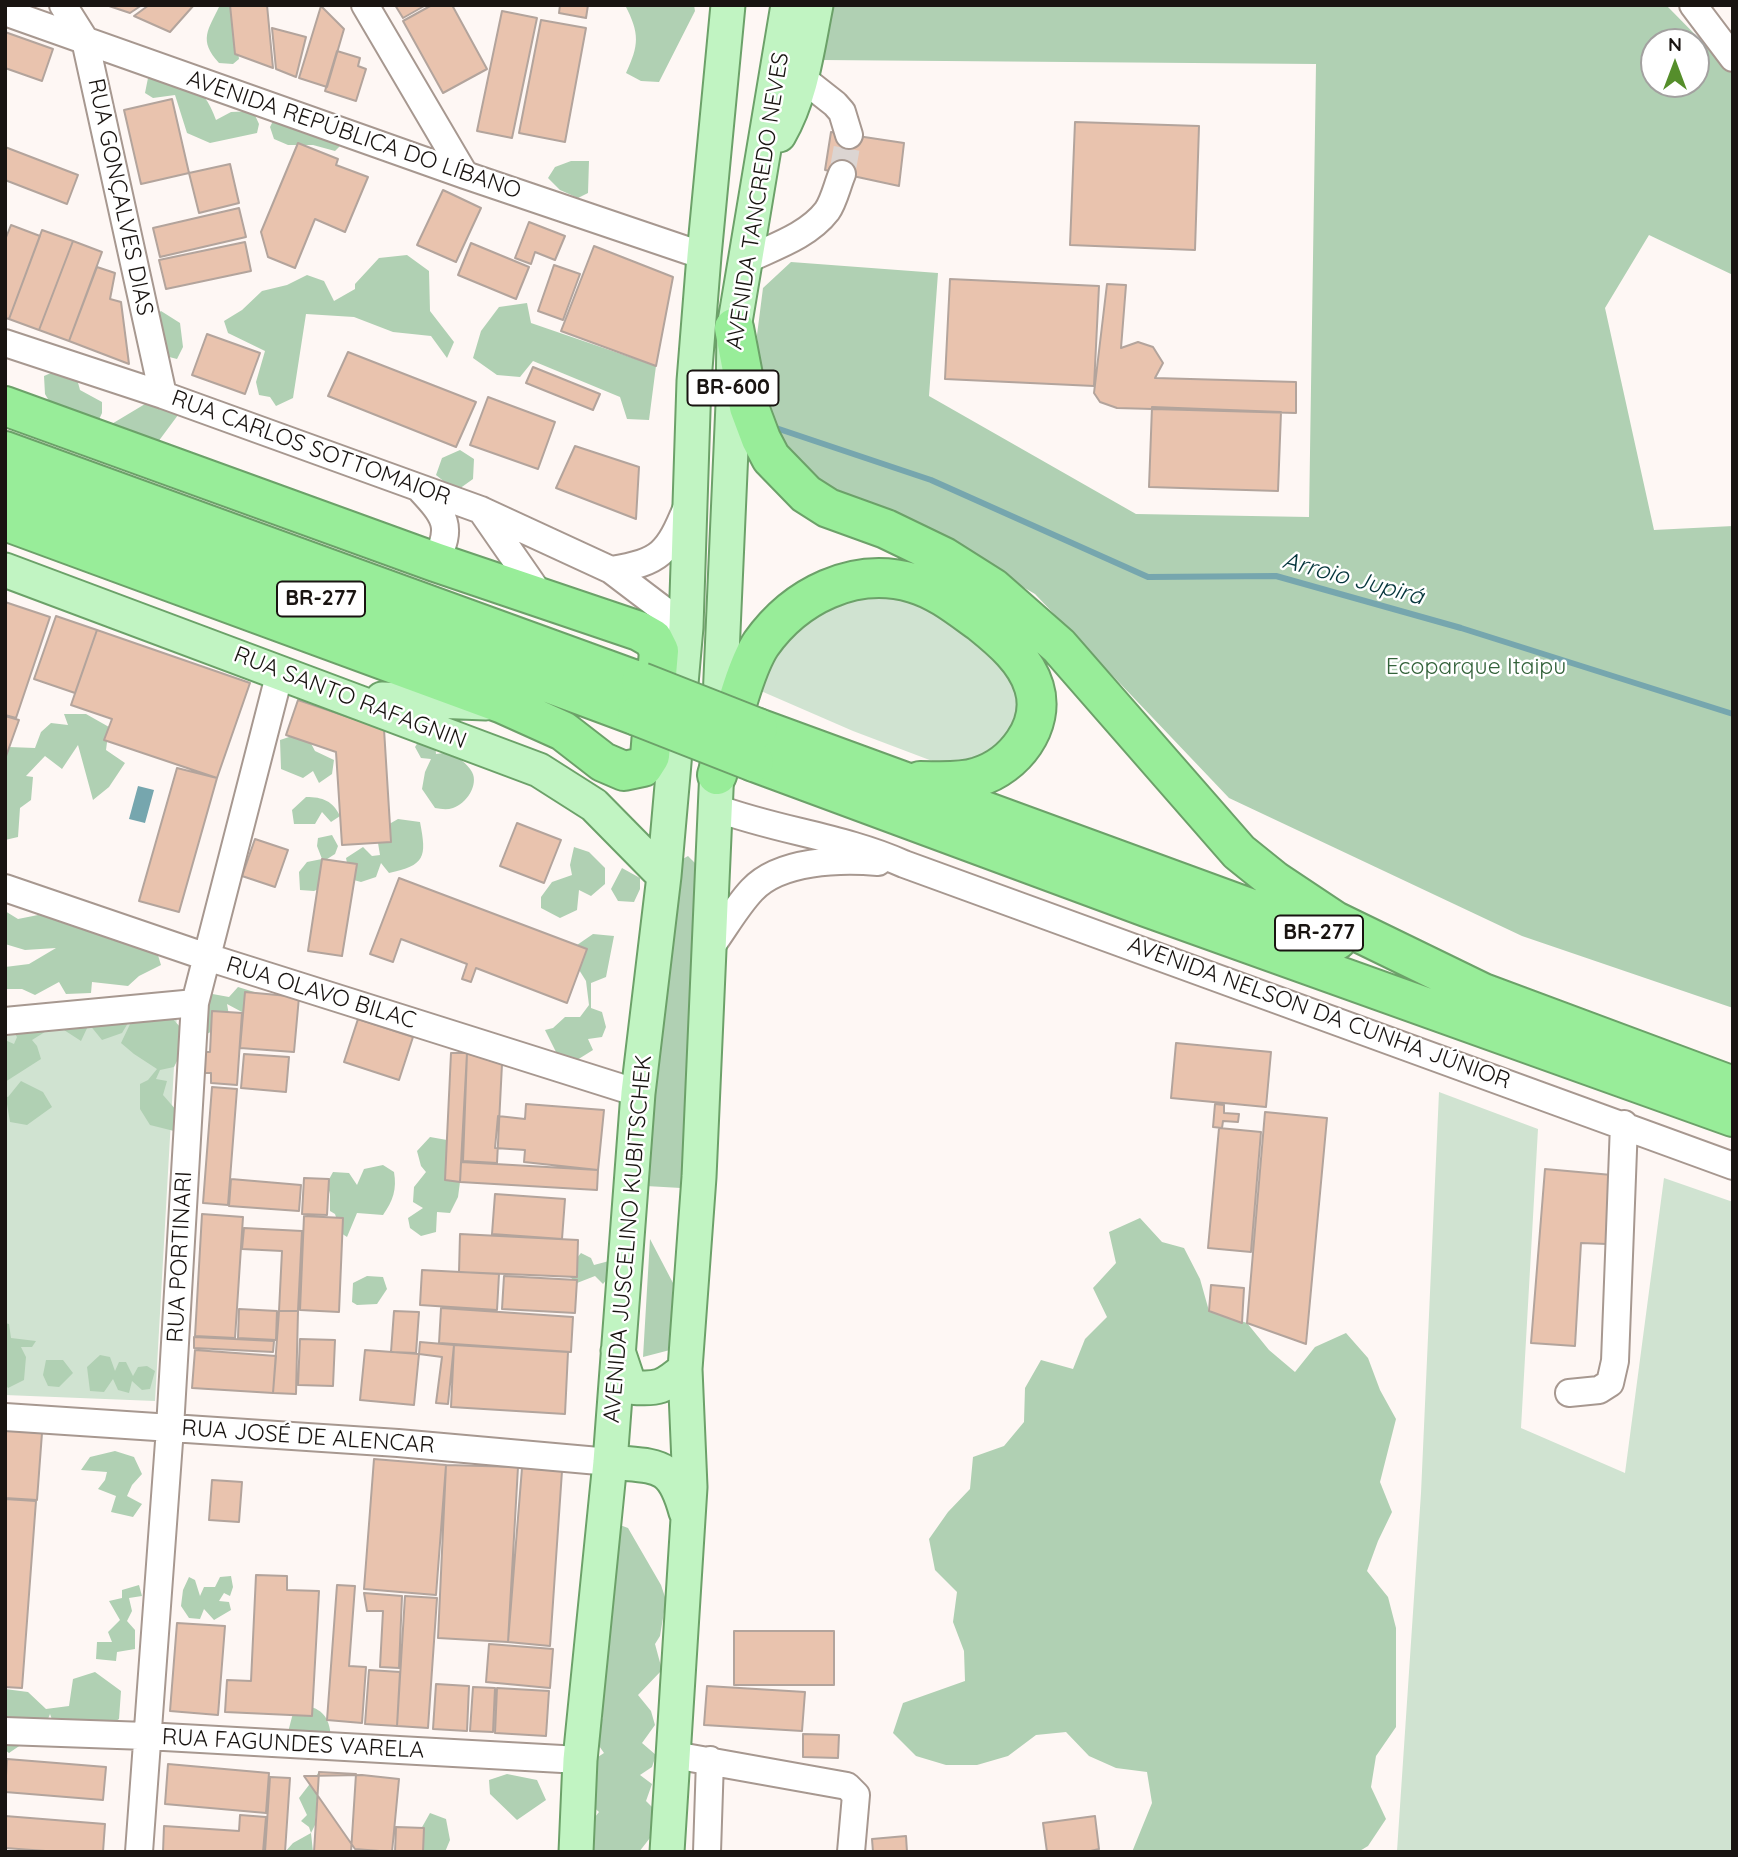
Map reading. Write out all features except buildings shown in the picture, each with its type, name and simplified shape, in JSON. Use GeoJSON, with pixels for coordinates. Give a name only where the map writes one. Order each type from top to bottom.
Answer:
{"type":"FeatureCollection","features":[{"type":"Feature","properties":{"kind":"highway"},"geometry":{"type":"LineString","coordinates":[[734,328],[749,407],[761,439],[771,458],[806,494],[828,508],[886,530],[944,557],[993,588],[1059,646],[1239,852],[1275,881],[1335,921],[1483,993]]}},
{"type":"Feature","properties":{"kind":"highway"},"geometry":{"type":"LineString","coordinates":[[5,406],[435,562],[639,631],[653,639],[659,651],[650,756],[643,767],[624,771],[603,762],[563,732],[503,704],[5,521]]}},
{"type":"Feature","properties":{"kind":"highway","name":"BR-277"},"geometry":{"type":"LineString","coordinates":[[5,451],[756,745],[1146,907],[1733,1117]]}},
{"type":"Feature","properties":{"kind":"highway","name":"BR-277"},"geometry":{"type":"LineString","coordinates":[[5,481],[639,699]]}},
{"type":"Feature","properties":{"kind":"highway"},"geometry":{"type":"LineString","coordinates":[[717,792],[746,681],[760,646],[781,621],[807,598],[829,587],[857,580],[892,578],[916,583],[955,603],[1003,640],[1027,670],[1035,690],[1035,714],[1026,744],[1008,762],[978,777],[905,782]]}},
{"type":"Feature","properties":{"kind":"highway","name":"BR-277"},"geometry":{"type":"LineString","coordinates":[[756,745],[905,782],[1733,1086]]}},
{"type":"Feature","properties":{"kind":"main road","name":"AVENIDA TANCREDO NEVES"},"geometry":{"type":"LineString","coordinates":[[686,627],[694,381],[728,5]]}},
{"type":"Feature","properties":{"kind":"main road","name":"AVENIDA TANCREDO NEVES"},"geometry":{"type":"LineString","coordinates":[[717,792],[734,328],[788,5]]}},
{"type":"Feature","properties":{"kind":"main road"},"geometry":{"type":"LineString","coordinates":[[762,165],[790,115],[802,78],[816,5]]}},
{"type":"Feature","properties":{"kind":"main road","name":"RUA SANTO RAFAGNIN"},"geometry":{"type":"LineString","coordinates":[[5,570],[539,770],[594,805],[664,876]]}},
{"type":"Feature","properties":{"kind":"main road","name":"AVENIDA JUSCELINO KUBITSCHEK"},"geometry":{"type":"LineString","coordinates":[[576,1852],[580,1760],[610,1462],[638,1093],[664,876],[686,627]]}},
{"type":"Feature","properties":{"kind":"main road"},"geometry":{"type":"LineString","coordinates":[[332,691],[393,701],[503,704]]}},
{"type":"Feature","properties":{"kind":"main road"},"geometry":{"type":"LineString","coordinates":[[667,1852],[690,1487],[685,1369],[699,1177],[717,792]]}},
{"type":"Feature","properties":{"kind":"main road"},"geometry":{"type":"LineString","coordinates":[[618,1351],[630,1387],[651,1389],[667,1384],[685,1369]]}},
{"type":"Feature","properties":{"kind":"main road"},"geometry":{"type":"LineString","coordinates":[[610,1462],[655,1467],[670,1474],[679,1488],[688,1521]]}},
{"type":"Feature","properties":{"kind":"street","name":"RUA GONÇALVES DIAS"},"geometry":{"type":"LineString","coordinates":[[63,5],[85,40],[163,395]]}},
{"type":"Feature","properties":{"kind":"street"},"geometry":{"type":"LineString","coordinates":[[365,5],[465,175]]}},
{"type":"Feature","properties":{"kind":"street"},"geometry":{"type":"LineString","coordinates":[[1693,5],[1733,58]]}},
{"type":"Feature","properties":{"kind":"street","name":"AVENIDA REPÚBLICA DO LÍBANO"},"geometry":{"type":"LineString","coordinates":[[5,12],[465,175],[704,256]]}},
{"type":"Feature","properties":{"kind":"street"},"geometry":{"type":"LineString","coordinates":[[802,78],[842,112],[849,135]]}},
{"type":"Feature","properties":{"kind":"street"},"geometry":{"type":"LineString","coordinates":[[746,261],[814,224],[828,210],[842,174]]}},
{"type":"Feature","properties":{"kind":"street","name":"RUA CARLOS SOTTOMAIOR"},"geometry":{"type":"LineString","coordinates":[[5,343],[163,395],[481,510],[611,570],[686,627]]}},
{"type":"Feature","properties":{"kind":"street"},"geometry":{"type":"LineString","coordinates":[[418,487],[439,510],[447,525],[445,543],[435,562]]}},
{"type":"Feature","properties":{"kind":"street"},"geometry":{"type":"LineString","coordinates":[[611,570],[640,565],[656,558],[678,531],[691,499]]}},
{"type":"Feature","properties":{"kind":"street"},"geometry":{"type":"LineString","coordinates":[[481,510],[542,598]]}},
{"type":"Feature","properties":{"kind":"street","name":"RUA PORTINARI"},"geometry":{"type":"LineString","coordinates":[[139,1852],[170,1428],[195,1003],[280,672]]}},
{"type":"Feature","properties":{"kind":"street","name":"AVENIDA NELSON DA CUNHA JÚNIOR"},"geometry":{"type":"LineString","coordinates":[[717,792],[789,831],[877,852],[1733,1166]]}},
{"type":"Feature","properties":{"kind":"street","name":"AVENIDA NELSON DA CUNHA JÚNIOR"},"geometry":{"type":"LineString","coordinates":[[710,948],[753,889],[771,876],[804,865],[847,860],[904,864]]}},
{"type":"Feature","properties":{"kind":"street","name":"RUA OLAVO BILAC"},"geometry":{"type":"LineString","coordinates":[[5,888],[207,957],[638,1093]]}},
{"type":"Feature","properties":{"kind":"street"},"geometry":{"type":"LineString","coordinates":[[5,1021],[195,1003]]}},
{"type":"Feature","properties":{"kind":"street"},"geometry":{"type":"LineString","coordinates":[[1569,1393],[1599,1390],[1610,1383],[1615,1361],[1624,1124]]}},
{"type":"Feature","properties":{"kind":"street","name":"RUA JOSÉ DE ALENCAR"},"geometry":{"type":"LineString","coordinates":[[5,1418],[440,1446],[610,1462]]}},
{"type":"Feature","properties":{"kind":"street","name":"RUA FAGUNDES VARELA"},"geometry":{"type":"LineString","coordinates":[[5,1731],[146,1735],[580,1760]]}},
{"type":"Feature","properties":{"kind":"street"},"geometry":{"type":"LineString","coordinates":[[674,1755],[848,1786],[856,1795],[851,1852]]}},
{"type":"Feature","properties":{"kind":"street"},"geometry":{"type":"LineString","coordinates":[[708,1852],[710,1760]]}},
{"type":"Feature","properties":{"kind":"green space"},"geometry":{"type":"Polygon","coordinates":[[[220,5],[232,5],[239,59],[233,64],[219,63],[207,41],[209,28],[220,5]]]}},
{"type":"Feature","properties":{"kind":"green space"},"geometry":{"type":"Polygon","coordinates":[[[625,5],[694,5],[695,11],[659,82],[641,81],[626,73],[636,39],[625,5]]]}},
{"type":"Feature","properties":{"kind":"green space","name":"Ecoparque Itaipu"},"geometry":{"type":"Polygon","coordinates":[[[832,5],[1666,5],[1689,28],[1640,28],[1640,98],[1710,98],[1710,50],[1733,73],[1733,275],[1649,235],[1605,308],[1654,530],[1733,526],[1733,1008],[1522,936],[1229,798],[1035,594],[958,549],[828,495],[786,460],[761,406],[757,335],[763,288],[791,262],[938,273],[929,396],[1136,514],[1309,517],[1316,64],[822,60],[832,5]]]}},
{"type":"Feature","properties":{"kind":"green space"},"geometry":{"type":"Polygon","coordinates":[[[148,78],[191,86],[205,97],[216,120],[231,112],[253,111],[259,124],[257,133],[210,143],[187,133],[175,95],[153,98],[145,93],[148,78]]]}},
{"type":"Feature","properties":{"kind":"green space"},"geometry":{"type":"Polygon","coordinates":[[[275,117],[341,145],[335,151],[313,145],[288,145],[274,139],[270,127],[275,117]]]}},
{"type":"Feature","properties":{"kind":"green space"},"geometry":{"type":"Polygon","coordinates":[[[571,161],[589,161],[588,193],[578,198],[560,190],[548,178],[555,167],[571,161]]]}},
{"type":"Feature","properties":{"kind":"green space"},"geometry":{"type":"Polygon","coordinates":[[[407,255],[429,271],[430,311],[454,342],[447,358],[431,336],[393,332],[354,317],[306,314],[293,398],[276,406],[270,397],[259,395],[256,382],[265,351],[228,333],[224,321],[242,310],[262,291],[287,285],[307,275],[324,281],[334,301],[355,289],[355,284],[379,258],[407,255]]]}},
{"type":"Feature","properties":{"kind":"green space"},"geometry":{"type":"Polygon","coordinates":[[[527,303],[531,323],[656,366],[649,420],[627,419],[620,397],[533,361],[520,377],[497,375],[473,358],[481,331],[499,307],[527,303]]]}},
{"type":"Feature","properties":{"kind":"green space"},"geometry":{"type":"Polygon","coordinates":[[[161,311],[180,323],[183,347],[177,359],[146,351],[137,328],[161,311]]]}},
{"type":"Feature","properties":{"kind":"green space"},"geometry":{"type":"Polygon","coordinates":[[[60,369],[76,375],[80,390],[102,402],[102,413],[96,426],[52,406],[45,394],[44,376],[60,369]]]}},
{"type":"Feature","properties":{"kind":"green space"},"geometry":{"type":"Polygon","coordinates":[[[150,401],[166,406],[178,415],[152,450],[105,428],[150,401]]]}},
{"type":"Feature","properties":{"kind":"green space"},"geometry":{"type":"Polygon","coordinates":[[[460,450],[474,459],[473,479],[459,489],[436,475],[442,458],[460,450]]]}},
{"type":"Feature","properties":{"kind":"green space"},"geometry":{"type":"Polygon","coordinates":[[[881,594],[921,601],[997,655],[1023,697],[1012,743],[956,770],[853,731],[754,688],[759,667],[824,605],[881,594]]]}},
{"type":"Feature","properties":{"kind":"green space"},"geometry":{"type":"Polygon","coordinates":[[[64,714],[86,714],[109,727],[106,750],[125,763],[109,787],[93,800],[78,745],[62,769],[45,756],[26,776],[33,777],[31,800],[20,808],[18,837],[5,840],[5,759],[9,747],[35,748],[41,732],[51,723],[68,725],[64,714]]]}},
{"type":"Feature","properties":{"kind":"green space"},"geometry":{"type":"Polygon","coordinates":[[[423,734],[435,740],[436,754],[451,752],[472,772],[474,783],[470,793],[458,806],[435,808],[422,789],[431,759],[421,758],[415,747],[423,734]]]}},
{"type":"Feature","properties":{"kind":"green space"},"geometry":{"type":"Polygon","coordinates":[[[295,735],[307,736],[315,751],[334,760],[332,774],[319,783],[313,771],[303,778],[281,769],[280,740],[295,735]]]}},
{"type":"Feature","properties":{"kind":"green space"},"geometry":{"type":"Polygon","coordinates":[[[306,797],[327,801],[340,816],[331,822],[322,812],[315,824],[294,824],[292,810],[306,797]]]}},
{"type":"Feature","properties":{"kind":"green space"},"geometry":{"type":"Polygon","coordinates":[[[398,819],[420,822],[423,844],[421,858],[410,867],[389,873],[381,863],[376,877],[361,882],[350,879],[346,858],[363,847],[372,856],[380,855],[378,843],[384,827],[398,819]]]}},
{"type":"Feature","properties":{"kind":"green space"},"geometry":{"type":"Polygon","coordinates":[[[332,835],[338,846],[335,854],[324,861],[326,886],[314,891],[300,890],[299,872],[307,862],[322,859],[317,846],[318,838],[332,835]]]}},
{"type":"Feature","properties":{"kind":"green space"},"geometry":{"type":"Polygon","coordinates":[[[574,847],[589,852],[605,868],[605,884],[591,896],[579,890],[577,910],[560,918],[541,908],[541,897],[552,882],[572,875],[570,865],[574,847]]]}},
{"type":"Feature","properties":{"kind":"green space"},"geometry":{"type":"Polygon","coordinates":[[[688,856],[698,866],[701,885],[681,1188],[646,1186],[674,864],[688,856]]]}},
{"type":"Feature","properties":{"kind":"green space"},"geometry":{"type":"Polygon","coordinates":[[[622,868],[640,878],[640,889],[634,902],[618,901],[611,889],[622,868]]]}},
{"type":"Feature","properties":{"kind":"green space"},"geometry":{"type":"Polygon","coordinates":[[[68,909],[81,928],[120,937],[157,952],[161,965],[139,976],[128,986],[92,982],[91,993],[66,994],[59,982],[35,995],[22,989],[5,989],[5,967],[29,964],[56,948],[25,950],[5,944],[5,911],[18,919],[68,909]]]}},
{"type":"Feature","properties":{"kind":"green space"},"geometry":{"type":"Polygon","coordinates":[[[593,934],[614,936],[606,977],[591,983],[591,1008],[602,1012],[606,1027],[602,1037],[588,1039],[593,1050],[577,1060],[557,1054],[545,1030],[553,1028],[565,1017],[580,1017],[589,1005],[586,981],[576,965],[577,945],[593,934]]]}},
{"type":"Feature","properties":{"kind":"green space"},"geometry":{"type":"Polygon","coordinates":[[[238,987],[264,995],[255,1019],[227,1004],[230,1021],[207,1034],[188,1030],[180,1017],[207,993],[229,997],[238,987]]]}},
{"type":"Feature","properties":{"kind":"green space"},"geometry":{"type":"Polygon","coordinates":[[[177,1014],[155,1401],[5,1395],[5,1033],[177,1014]]]}},
{"type":"Feature","properties":{"kind":"green space"},"geometry":{"type":"Polygon","coordinates":[[[169,1015],[183,1030],[181,1053],[174,1067],[160,1070],[156,1079],[167,1081],[163,1095],[177,1111],[174,1131],[150,1125],[140,1109],[140,1084],[148,1080],[157,1069],[121,1043],[132,1020],[169,1015]]]}},
{"type":"Feature","properties":{"kind":"green space"},"geometry":{"type":"Polygon","coordinates":[[[41,1017],[48,1030],[32,1040],[41,1059],[5,1082],[5,1040],[14,1044],[17,1037],[9,1024],[41,1017]]]}},
{"type":"Feature","properties":{"kind":"green space"},"geometry":{"type":"Polygon","coordinates":[[[59,1017],[131,1018],[122,1033],[102,1040],[89,1024],[81,1041],[64,1030],[59,1017]]]}},
{"type":"Feature","properties":{"kind":"green space"},"geometry":{"type":"Polygon","coordinates":[[[21,1081],[43,1092],[52,1107],[27,1125],[10,1122],[7,1104],[5,1105],[5,1096],[8,1097],[21,1081]]]}},
{"type":"Feature","properties":{"kind":"green space"},"geometry":{"type":"Polygon","coordinates":[[[1439,1092],[1538,1129],[1521,1428],[1625,1473],[1664,1178],[1733,1202],[1733,1852],[1397,1851],[1421,1493],[1439,1092]]]}},
{"type":"Feature","properties":{"kind":"green space"},"geometry":{"type":"Polygon","coordinates":[[[430,1137],[447,1140],[446,1174],[460,1182],[458,1197],[450,1213],[437,1212],[436,1232],[421,1236],[410,1228],[408,1218],[423,1208],[413,1202],[414,1187],[426,1172],[421,1166],[417,1151],[430,1137]]]}},
{"type":"Feature","properties":{"kind":"green space"},"geometry":{"type":"Polygon","coordinates":[[[383,1165],[394,1172],[395,1178],[389,1205],[383,1215],[357,1213],[347,1237],[341,1233],[335,1214],[330,1211],[327,1183],[333,1172],[349,1173],[357,1185],[364,1169],[383,1165]]]}},
{"type":"Feature","properties":{"kind":"green space"},"geometry":{"type":"Polygon","coordinates":[[[1140,1218],[1162,1242],[1184,1248],[1200,1279],[1209,1311],[1247,1323],[1269,1350],[1295,1372],[1315,1347],[1346,1333],[1368,1358],[1380,1390],[1396,1419],[1380,1482],[1392,1512],[1367,1571],[1388,1597],[1396,1628],[1396,1727],[1376,1756],[1371,1787],[1386,1819],[1368,1846],[1358,1852],[1132,1852],[1152,1803],[1147,1772],[1116,1768],[1089,1756],[1066,1732],[1036,1735],[1008,1756],[977,1765],[946,1765],[916,1756],[893,1733],[903,1703],[965,1681],[964,1651],[953,1622],[957,1592],[935,1570],[929,1539],[948,1512],[970,1489],[973,1457],[1004,1446],[1024,1422],[1025,1388],[1041,1360],[1073,1369],[1085,1339],[1107,1317],[1093,1288],[1116,1263],[1109,1232],[1140,1218]]]}},
{"type":"Feature","properties":{"kind":"green space"},"geometry":{"type":"Polygon","coordinates":[[[650,1239],[673,1283],[670,1350],[643,1357],[650,1239]]]}},
{"type":"Feature","properties":{"kind":"green space"},"geometry":{"type":"Polygon","coordinates":[[[581,1253],[591,1258],[594,1265],[609,1261],[613,1272],[603,1284],[595,1276],[577,1283],[570,1277],[569,1267],[581,1253]]]}},
{"type":"Feature","properties":{"kind":"green space"},"geometry":{"type":"Polygon","coordinates":[[[367,1276],[383,1277],[387,1289],[377,1304],[357,1305],[352,1302],[353,1283],[367,1276]]]}},
{"type":"Feature","properties":{"kind":"green space"},"geometry":{"type":"Polygon","coordinates":[[[5,1323],[9,1324],[11,1338],[36,1341],[32,1347],[21,1347],[26,1357],[24,1380],[8,1388],[5,1384],[5,1323]]]}},
{"type":"Feature","properties":{"kind":"green space"},"geometry":{"type":"Polygon","coordinates":[[[100,1355],[110,1357],[115,1371],[119,1362],[126,1362],[133,1376],[138,1367],[147,1366],[155,1371],[150,1389],[142,1390],[132,1381],[129,1393],[118,1390],[113,1379],[104,1392],[90,1391],[87,1367],[100,1355]]]}},
{"type":"Feature","properties":{"kind":"green space"},"geometry":{"type":"Polygon","coordinates":[[[46,1360],[63,1360],[73,1373],[59,1387],[48,1386],[43,1375],[46,1360]]]}},
{"type":"Feature","properties":{"kind":"green space"},"geometry":{"type":"Polygon","coordinates":[[[115,1451],[134,1457],[142,1474],[127,1496],[142,1504],[133,1517],[111,1512],[116,1496],[98,1489],[107,1472],[81,1470],[90,1457],[115,1451]]]}},
{"type":"Feature","properties":{"kind":"green space"},"geometry":{"type":"Polygon","coordinates":[[[612,1522],[628,1528],[661,1585],[666,1600],[660,1636],[655,1644],[662,1670],[638,1695],[651,1711],[655,1725],[642,1743],[656,1755],[652,1767],[640,1775],[652,1784],[646,1801],[654,1809],[653,1834],[639,1852],[581,1852],[587,1827],[599,1812],[581,1796],[581,1768],[604,1753],[588,1730],[603,1718],[591,1688],[612,1522]]]}},
{"type":"Feature","properties":{"kind":"green space"},"geometry":{"type":"Polygon","coordinates":[[[231,1576],[233,1587],[230,1596],[224,1593],[219,1601],[229,1602],[231,1610],[214,1620],[204,1609],[200,1619],[189,1618],[181,1606],[183,1590],[189,1577],[195,1580],[200,1596],[204,1587],[215,1587],[220,1577],[231,1576]]]}},
{"type":"Feature","properties":{"kind":"green space"},"geometry":{"type":"Polygon","coordinates":[[[139,1585],[142,1596],[129,1598],[132,1611],[127,1621],[135,1630],[135,1649],[117,1652],[116,1661],[96,1659],[97,1642],[112,1642],[108,1632],[120,1620],[109,1601],[122,1598],[122,1590],[139,1585]]]}},
{"type":"Feature","properties":{"kind":"green space"},"geometry":{"type":"Polygon","coordinates":[[[95,1672],[121,1691],[119,1719],[101,1731],[61,1745],[50,1714],[44,1729],[9,1753],[5,1750],[5,1689],[28,1692],[46,1709],[69,1706],[73,1679],[95,1672]]]}},
{"type":"Feature","properties":{"kind":"green space"},"geometry":{"type":"Polygon","coordinates":[[[304,1705],[324,1715],[331,1736],[287,1736],[293,1713],[304,1705]]]}},
{"type":"Feature","properties":{"kind":"green space"},"geometry":{"type":"Polygon","coordinates":[[[319,1772],[315,1825],[311,1833],[309,1827],[301,1821],[307,1815],[299,1798],[319,1772]]]}},
{"type":"Feature","properties":{"kind":"green space"},"geometry":{"type":"Polygon","coordinates":[[[507,1774],[537,1780],[546,1800],[517,1820],[490,1794],[489,1780],[507,1774]]]}},
{"type":"Feature","properties":{"kind":"green space"},"geometry":{"type":"Polygon","coordinates":[[[430,1813],[446,1819],[450,1840],[445,1852],[420,1852],[421,1829],[430,1813]]]}},
{"type":"Feature","properties":{"kind":"green space"},"geometry":{"type":"Polygon","coordinates":[[[311,1833],[313,1852],[285,1852],[293,1843],[311,1833]]]}},
{"type":"Feature","properties":{"kind":"water"},"geometry":{"type":"Polygon","coordinates":[[[138,786],[154,790],[145,823],[129,819],[138,786]]]}},
{"type":"Feature","properties":{"kind":"waterway","name":"Arroio Jupirá"},"geometry":{"type":"LineString","coordinates":[[770,426],[931,480],[1148,577],[1276,576],[1461,628],[1733,714]]}},
{"type":"Feature","properties":{"kind":"tunnel"},"geometry":{"type":"LineString","coordinates":[[842,174],[849,135]]}}]}
